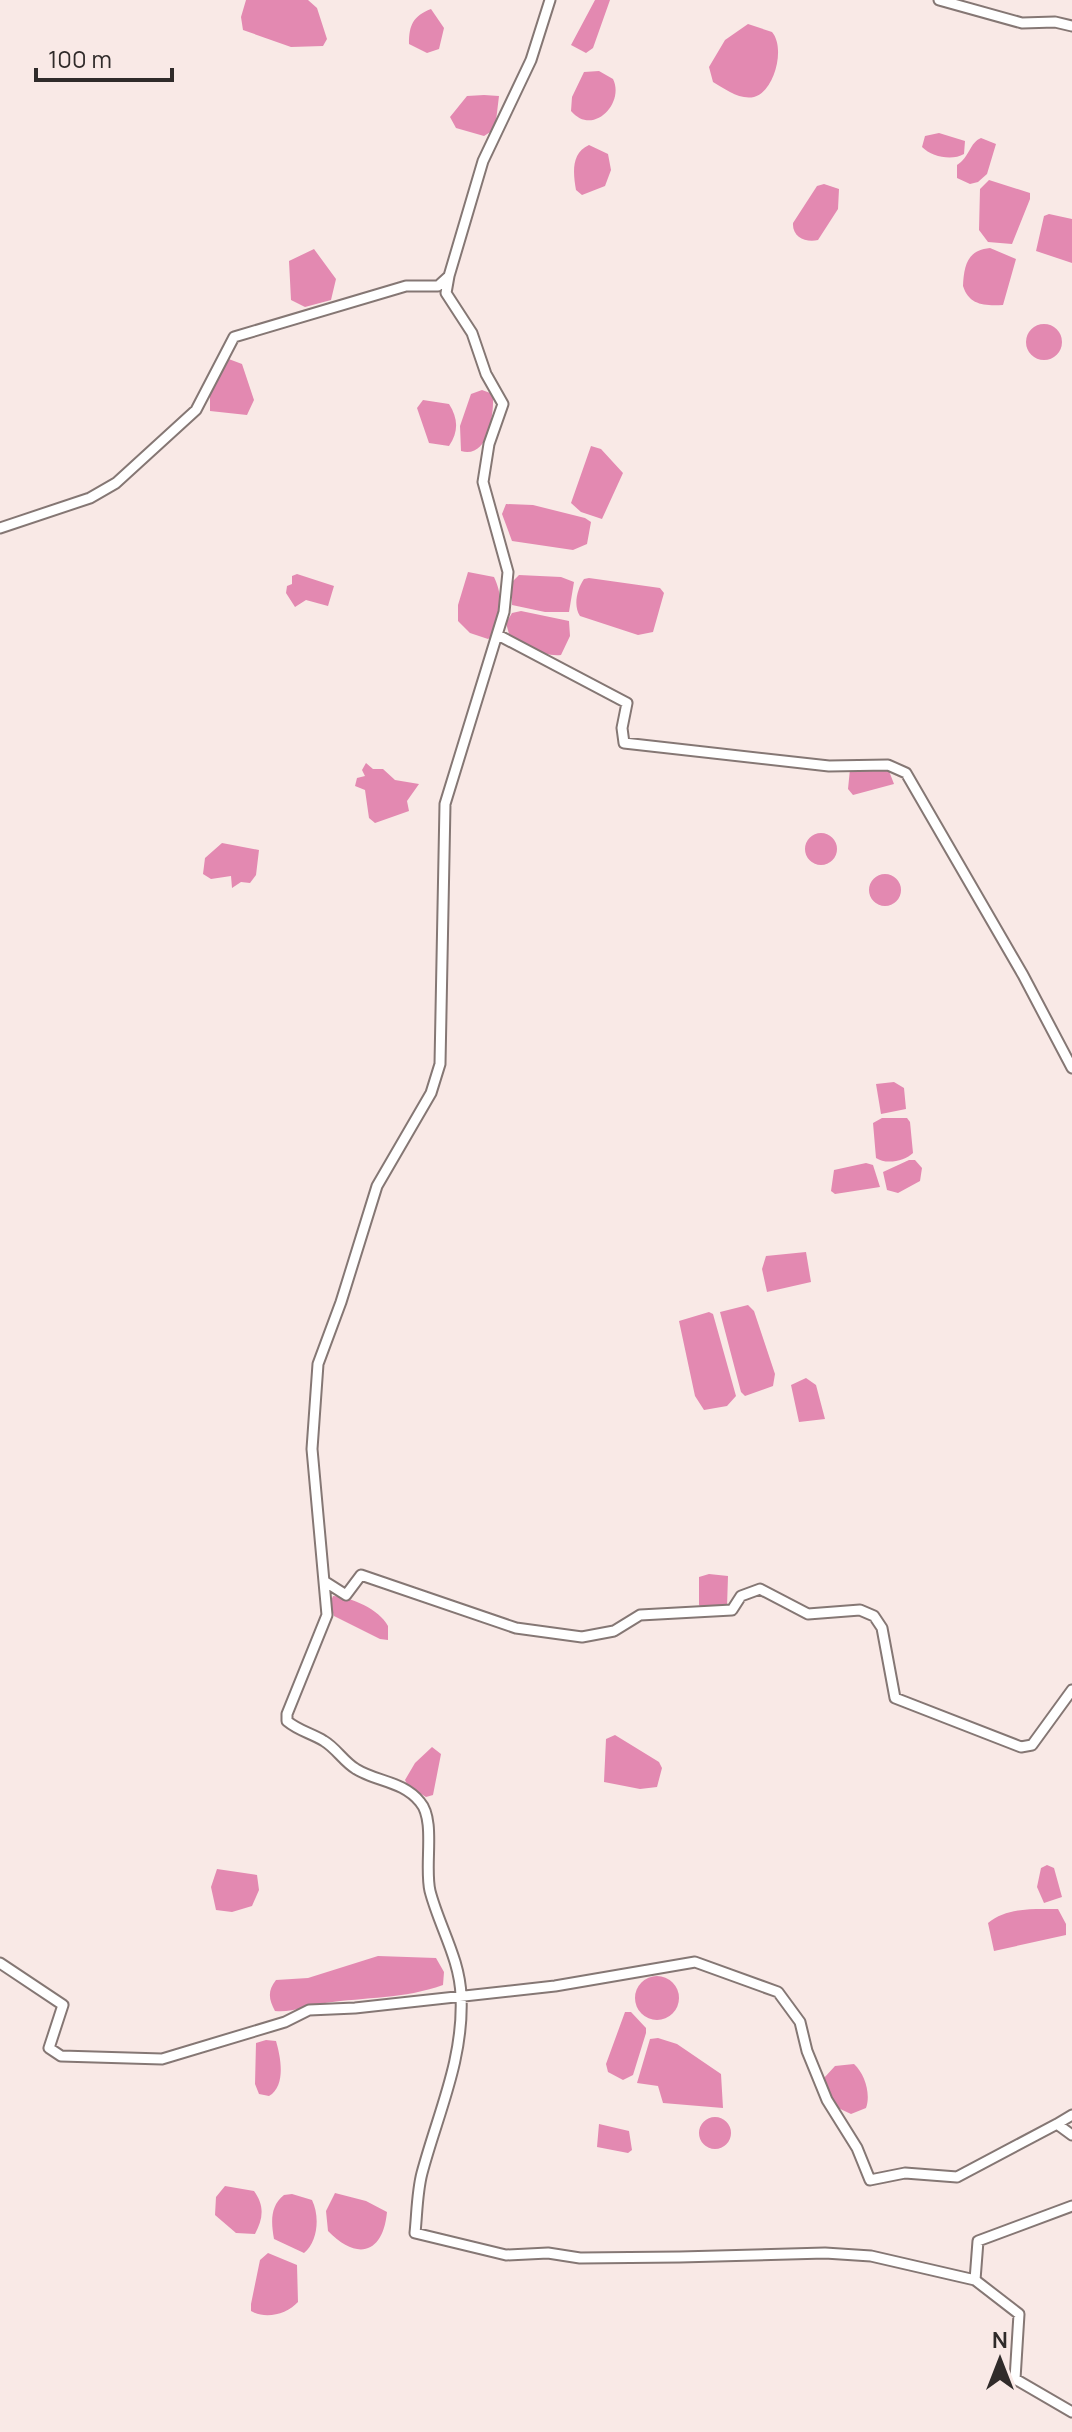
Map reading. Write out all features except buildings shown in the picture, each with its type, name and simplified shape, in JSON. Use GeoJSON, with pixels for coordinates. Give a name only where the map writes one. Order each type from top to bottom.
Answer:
{"type":"FeatureCollection","features":[{"type":"Feature","properties":{"kind":"street"},"geometry":{"type":"LineString","coordinates":[[550,0],[531,60],[483,161],[446,293],[472,333],[486,374],[503,404],[483,470],[485,494],[508,572],[504,612],[445,804],[440,1064],[431,1093],[377,1186],[318,1364],[312,1449],[327,1615],[287,1721],[299,1731],[322,1739],[355,1768],[399,1785],[422,1803],[429,1822],[430,1890],[444,1925],[461,1994],[457,2066],[442,2101],[440,2121],[421,2175],[415,2233],[506,2255],[548,2253],[580,2258],[825,2253],[871,2256],[975,2280],[1019,2314],[1015,2379],[1072,2412]]}},
{"type":"Feature","properties":{"kind":"street"},"geometry":{"type":"LineString","coordinates":[[939,0],[1022,23],[1055,22],[1072,26]]}},
{"type":"Feature","properties":{"kind":"street"},"geometry":{"type":"LineString","coordinates":[[0,528],[90,498],[116,483],[196,410],[234,337],[406,286],[438,286],[449,276]]}},
{"type":"Feature","properties":{"kind":"street"},"geometry":{"type":"LineString","coordinates":[[498,635],[627,703],[621,737],[624,743],[829,766],[888,765],[906,773],[1023,975],[1072,1068]]}},
{"type":"Feature","properties":{"kind":"street"},"geometry":{"type":"LineString","coordinates":[[324,1581],[346,1595],[361,1575],[516,1628],[582,1637],[614,1631],[640,1615],[732,1610],[741,1596],[760,1589],[808,1614],[860,1610],[874,1616],[882,1628],[895,1698],[1021,1747],[1032,1745],[1072,1690]]}},
{"type":"Feature","properties":{"kind":"street"},"geometry":{"type":"LineString","coordinates":[[0,1963],[63,2005],[49,2048],[61,2056],[162,2059],[285,2022],[309,2010],[355,2008],[555,1986],[666,1964],[695,1962],[778,1992],[800,2022],[807,2051],[827,2100],[857,2148],[870,2180],[905,2173],[957,2177],[1072,2115]]}},
{"type":"Feature","properties":{"kind":"street"},"geometry":{"type":"LineString","coordinates":[[1057,2124],[1072,2135]]}},
{"type":"Feature","properties":{"kind":"street"},"geometry":{"type":"LineString","coordinates":[[975,2280],[978,2241],[1072,2206]]}},
{"type":"Feature","properties":{"kind":"shaded area"},"geometry":{"type":"Polygon","coordinates":[[[246,0],[308,0],[317,8],[327,39],[323,46],[291,47],[243,30],[241,17],[246,0]]]}},
{"type":"Feature","properties":{"kind":"shaded area"},"geometry":{"type":"Polygon","coordinates":[[[595,0],[610,0],[593,48],[586,53],[571,45],[595,0]]]}},
{"type":"Feature","properties":{"kind":"shaded area"},"geometry":{"type":"Polygon","coordinates":[[[431,9],[444,28],[439,49],[427,53],[409,44],[409,37],[416,18],[431,9]]]}},
{"type":"Feature","properties":{"kind":"shaded area"},"geometry":{"type":"Polygon","coordinates":[[[748,24],[772,32],[778,58],[767,87],[748,98],[713,82],[709,67],[725,40],[748,24]]]}},
{"type":"Feature","properties":{"kind":"shaded area"},"geometry":{"type":"Polygon","coordinates":[[[599,71],[613,79],[615,98],[605,114],[597,119],[580,118],[571,111],[572,97],[584,72],[599,71]]]}},
{"type":"Feature","properties":{"kind":"shaded area"},"geometry":{"type":"Polygon","coordinates":[[[467,96],[499,96],[495,129],[484,136],[456,128],[450,117],[467,96]]]}},
{"type":"Feature","properties":{"kind":"shaded area"},"geometry":{"type":"Polygon","coordinates":[[[939,133],[965,141],[964,154],[942,157],[922,147],[925,136],[939,133]]]}},
{"type":"Feature","properties":{"kind":"shaded area"},"geometry":{"type":"Polygon","coordinates":[[[981,138],[996,144],[987,174],[970,184],[957,178],[957,165],[981,138]]]}},
{"type":"Feature","properties":{"kind":"shaded area"},"geometry":{"type":"Polygon","coordinates":[[[589,145],[608,154],[611,170],[605,186],[582,195],[576,190],[575,164],[579,153],[589,145]]]}},
{"type":"Feature","properties":{"kind":"shaded area"},"geometry":{"type":"Polygon","coordinates":[[[989,180],[1030,193],[1012,244],[988,242],[979,230],[980,189],[989,180]]]}},
{"type":"Feature","properties":{"kind":"shaded area"},"geometry":{"type":"Polygon","coordinates":[[[824,184],[839,189],[838,209],[818,240],[805,240],[797,235],[793,223],[817,186],[824,184]]]}},
{"type":"Feature","properties":{"kind":"shaded area"},"geometry":{"type":"Polygon","coordinates":[[[1049,214],[1072,219],[1072,263],[1036,251],[1044,216],[1049,214]]]}},
{"type":"Feature","properties":{"kind":"shaded area"},"geometry":{"type":"Polygon","coordinates":[[[990,248],[1016,259],[1003,305],[973,301],[963,286],[968,260],[976,252],[990,248]]]}},
{"type":"Feature","properties":{"kind":"shaded area"},"geometry":{"type":"Polygon","coordinates":[[[314,249],[336,279],[331,300],[305,307],[291,300],[289,261],[314,249]]]}},
{"type":"Feature","properties":{"kind":"shaded area"},"geometry":{"type":"Polygon","coordinates":[[[1044,324],[1057,329],[1062,342],[1057,355],[1044,360],[1031,355],[1026,342],[1031,329],[1044,324]]]}},
{"type":"Feature","properties":{"kind":"shaded area"},"geometry":{"type":"Polygon","coordinates":[[[226,358],[242,364],[254,400],[247,415],[210,411],[210,393],[226,358]]]}},
{"type":"Feature","properties":{"kind":"shaded area"},"geometry":{"type":"Polygon","coordinates":[[[482,390],[493,394],[488,433],[478,448],[470,452],[461,451],[460,426],[471,394],[482,390]]]}},
{"type":"Feature","properties":{"kind":"shaded area"},"geometry":{"type":"Polygon","coordinates":[[[423,400],[449,404],[452,409],[456,430],[449,446],[429,443],[417,408],[423,400]]]}},
{"type":"Feature","properties":{"kind":"shaded area"},"geometry":{"type":"Polygon","coordinates":[[[591,446],[601,449],[623,473],[602,519],[581,512],[571,503],[591,446]]]}},
{"type":"Feature","properties":{"kind":"shaded area"},"geometry":{"type":"Polygon","coordinates":[[[506,504],[533,505],[585,518],[591,522],[587,544],[573,550],[512,541],[502,514],[506,504]]]}},
{"type":"Feature","properties":{"kind":"shaded area"},"geometry":{"type":"Polygon","coordinates":[[[468,572],[494,577],[497,585],[500,599],[498,620],[495,635],[488,639],[470,633],[458,621],[458,605],[468,572]]]}},
{"type":"Feature","properties":{"kind":"shaded area"},"geometry":{"type":"Polygon","coordinates":[[[297,574],[334,586],[328,606],[306,600],[295,607],[286,593],[287,586],[292,584],[292,576],[297,574]]]}},
{"type":"Feature","properties":{"kind":"shaded area"},"geometry":{"type":"Polygon","coordinates":[[[519,575],[561,577],[574,582],[569,612],[545,612],[512,605],[512,582],[519,575]]]}},
{"type":"Feature","properties":{"kind":"shaded area"},"geometry":{"type":"Polygon","coordinates":[[[584,579],[660,588],[664,593],[653,632],[638,635],[580,616],[576,603],[578,592],[584,579]]]}},
{"type":"Feature","properties":{"kind":"shaded area"},"geometry":{"type":"Polygon","coordinates":[[[521,611],[569,621],[570,636],[561,655],[540,652],[509,634],[506,623],[512,613],[521,611]]]}},
{"type":"Feature","properties":{"kind":"shaded area"},"geometry":{"type":"Polygon","coordinates":[[[366,763],[373,769],[383,769],[395,780],[419,784],[407,801],[409,811],[375,823],[369,818],[365,790],[355,786],[357,778],[365,776],[362,770],[366,763]]]}},
{"type":"Feature","properties":{"kind":"shaded area"},"geometry":{"type":"Polygon","coordinates":[[[850,769],[889,771],[894,784],[853,795],[848,789],[850,769]]]}},
{"type":"Feature","properties":{"kind":"shaded area"},"geometry":{"type":"Polygon","coordinates":[[[821,833],[832,838],[837,849],[832,860],[821,865],[810,860],[805,849],[810,838],[821,833]]]}},
{"type":"Feature","properties":{"kind":"shaded area"},"geometry":{"type":"Polygon","coordinates":[[[222,843],[259,850],[256,875],[250,883],[241,882],[232,888],[231,876],[211,879],[203,874],[205,858],[222,843]]]}},
{"type":"Feature","properties":{"kind":"shaded area"},"geometry":{"type":"Polygon","coordinates":[[[885,874],[897,878],[901,890],[897,902],[885,906],[873,902],[869,890],[873,878],[885,874]]]}},
{"type":"Feature","properties":{"kind":"shaded area"},"geometry":{"type":"Polygon","coordinates":[[[894,1082],[904,1088],[906,1109],[881,1114],[876,1084],[894,1082]]]}},
{"type":"Feature","properties":{"kind":"shaded area"},"geometry":{"type":"Polygon","coordinates":[[[882,1118],[907,1118],[910,1122],[913,1153],[910,1156],[890,1162],[876,1158],[873,1123],[882,1118]]]}},
{"type":"Feature","properties":{"kind":"shaded area"},"geometry":{"type":"Polygon","coordinates":[[[915,1160],[922,1168],[920,1181],[898,1193],[887,1190],[883,1172],[915,1160]]]}},
{"type":"Feature","properties":{"kind":"shaded area"},"geometry":{"type":"Polygon","coordinates":[[[866,1163],[873,1165],[880,1187],[835,1194],[831,1191],[834,1170],[866,1163]]]}},
{"type":"Feature","properties":{"kind":"shaded area"},"geometry":{"type":"Polygon","coordinates":[[[806,1252],[811,1282],[767,1292],[762,1269],[766,1256],[806,1252]]]}},
{"type":"Feature","properties":{"kind":"shaded area"},"geometry":{"type":"Polygon","coordinates":[[[748,1305],[754,1311],[775,1374],[773,1386],[745,1396],[741,1392],[720,1312],[748,1305]]]}},
{"type":"Feature","properties":{"kind":"shaded area"},"geometry":{"type":"Polygon","coordinates":[[[709,1312],[713,1314],[736,1396],[727,1406],[704,1410],[695,1396],[679,1321],[709,1312]]]}},
{"type":"Feature","properties":{"kind":"shaded area"},"geometry":{"type":"Polygon","coordinates":[[[806,1378],[816,1385],[825,1419],[799,1422],[791,1385],[806,1378]]]}},
{"type":"Feature","properties":{"kind":"shaded area"},"geometry":{"type":"Polygon","coordinates":[[[709,1574],[728,1576],[727,1607],[703,1609],[699,1605],[699,1577],[709,1574]]]}},
{"type":"Feature","properties":{"kind":"shaded area"},"geometry":{"type":"Polygon","coordinates":[[[333,1596],[356,1601],[378,1614],[388,1626],[388,1640],[334,1616],[330,1603],[333,1596]]]}},
{"type":"Feature","properties":{"kind":"shaded area"},"geometry":{"type":"Polygon","coordinates":[[[615,1735],[659,1762],[662,1768],[657,1787],[640,1789],[604,1782],[606,1739],[615,1735]]]}},
{"type":"Feature","properties":{"kind":"shaded area"},"geometry":{"type":"Polygon","coordinates":[[[432,1747],[441,1754],[433,1795],[426,1797],[408,1786],[405,1780],[415,1763],[432,1747]]]}},
{"type":"Feature","properties":{"kind":"shaded area"},"geometry":{"type":"Polygon","coordinates":[[[1047,1865],[1054,1868],[1062,1897],[1044,1903],[1037,1887],[1041,1868],[1047,1865]]]}},
{"type":"Feature","properties":{"kind":"shaded area"},"geometry":{"type":"Polygon","coordinates":[[[217,1869],[257,1875],[259,1890],[252,1906],[232,1912],[216,1910],[211,1887],[217,1869]]]}},
{"type":"Feature","properties":{"kind":"shaded area"},"geometry":{"type":"Polygon","coordinates":[[[1058,1909],[1066,1924],[1066,1935],[994,1951],[988,1923],[995,1918],[1021,1910],[1058,1909]]]}},
{"type":"Feature","properties":{"kind":"shaded area"},"geometry":{"type":"Polygon","coordinates":[[[378,1956],[436,1958],[444,1972],[443,1985],[399,1995],[325,2003],[288,2011],[275,2011],[271,2003],[271,1988],[276,1980],[308,1978],[378,1956]]]}},
{"type":"Feature","properties":{"kind":"shaded area"},"geometry":{"type":"Polygon","coordinates":[[[657,1976],[673,1982],[679,1998],[673,2014],[657,2020],[641,2014],[635,1998],[641,1982],[657,1976]]]}},
{"type":"Feature","properties":{"kind":"shaded area"},"geometry":{"type":"Polygon","coordinates":[[[625,2012],[631,2012],[646,2028],[646,2033],[633,2075],[623,2080],[608,2072],[606,2064],[625,2012]]]}},
{"type":"Feature","properties":{"kind":"shaded area"},"geometry":{"type":"Polygon","coordinates":[[[658,2038],[677,2044],[721,2074],[723,2108],[663,2103],[658,2086],[637,2083],[650,2039],[658,2038]]]}},
{"type":"Feature","properties":{"kind":"shaded area"},"geometry":{"type":"Polygon","coordinates":[[[276,2041],[280,2063],[278,2086],[269,2096],[259,2094],[255,2084],[256,2043],[276,2041]]]}},
{"type":"Feature","properties":{"kind":"shaded area"},"geometry":{"type":"Polygon","coordinates":[[[854,2064],[864,2079],[868,2097],[866,2108],[851,2114],[836,2107],[824,2078],[835,2066],[854,2064]]]}},
{"type":"Feature","properties":{"kind":"shaded area"},"geometry":{"type":"Polygon","coordinates":[[[715,2117],[726,2122],[731,2133],[726,2144],[715,2149],[704,2144],[699,2133],[704,2122],[715,2117]]]}},
{"type":"Feature","properties":{"kind":"shaded area"},"geometry":{"type":"Polygon","coordinates":[[[599,2124],[629,2131],[632,2150],[628,2153],[597,2147],[599,2124]]]}},
{"type":"Feature","properties":{"kind":"shaded area"},"geometry":{"type":"Polygon","coordinates":[[[225,2186],[254,2191],[258,2197],[262,2212],[255,2234],[236,2233],[215,2215],[216,2197],[225,2186]]]}},
{"type":"Feature","properties":{"kind":"shaded area"},"geometry":{"type":"Polygon","coordinates":[[[335,2193],[366,2201],[387,2212],[385,2226],[374,2244],[367,2248],[349,2247],[328,2231],[326,2211],[335,2193]]]}},
{"type":"Feature","properties":{"kind":"shaded area"},"geometry":{"type":"Polygon","coordinates":[[[292,2194],[312,2200],[316,2213],[315,2236],[304,2253],[274,2239],[274,2209],[279,2199],[292,2194]]]}},
{"type":"Feature","properties":{"kind":"shaded area"},"geometry":{"type":"Polygon","coordinates":[[[268,2253],[297,2265],[298,2302],[282,2312],[263,2315],[251,2311],[251,2304],[260,2260],[268,2253]]]}}]}
